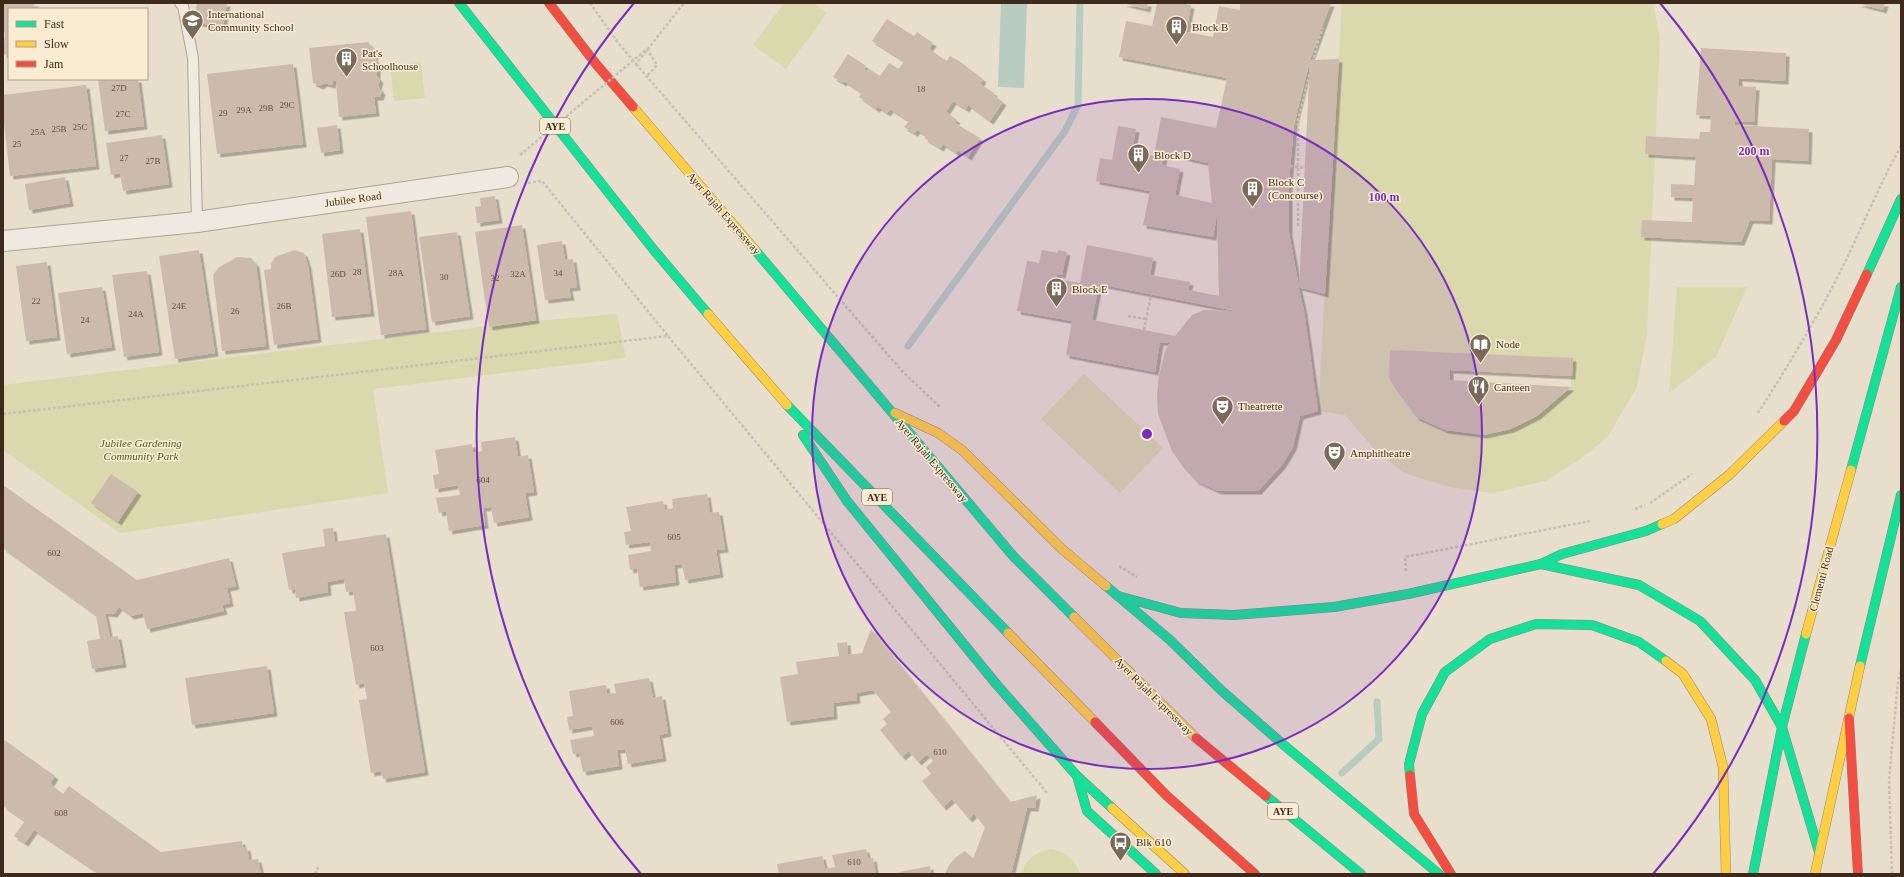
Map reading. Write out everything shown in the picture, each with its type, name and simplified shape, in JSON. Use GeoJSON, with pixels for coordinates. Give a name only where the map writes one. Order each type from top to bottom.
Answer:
{"type":"FeatureCollection","features":[{"type":"Feature","properties":{"kind":"main road","name":"AYE"},"geometry":{"type":"LineString","coordinates":[[459,3],[653,249],[773,391],[1166,795],[1255,874]]}},
{"type":"Feature","properties":{"kind":"main road","name":"Ayer Rajah Expressway"},"geometry":{"type":"LineString","coordinates":[[549,3],[596,64],[732,222],[1014,557],[1206,747],[1361,874]]}},
{"type":"Feature","properties":{"kind":"main road"},"geometry":{"type":"LineString","coordinates":[[1118,596],[1182,613],[1234,615],[1334,607],[1408,594],[1541,564],[1562,554],[1646,531],[1674,520],[1729,475],[1794,411],[1836,340],[1901,199]]}},
{"type":"Feature","properties":{"kind":"main road","name":"Clementi Road"},"geometry":{"type":"LineString","coordinates":[[1753,874],[1782,728],[1801,652],[1901,287]]}},
{"type":"Feature","properties":{"kind":"main road"},"geometry":{"type":"LineString","coordinates":[[773,391],[846,501],[997,686],[1077,776],[1185,874]]}},
{"type":"Feature","properties":{"kind":"main road"},"geometry":{"type":"LineString","coordinates":[[892,412],[924,426],[951,442],[1062,549],[1170,640],[1222,691],[1285,746],[1439,874]]}},
{"type":"Feature","properties":{"kind":"main road"},"geometry":{"type":"LineString","coordinates":[[1815,874],[1848,718],[1901,495]]}},
{"type":"Feature","properties":{"kind":"main road"},"geometry":{"type":"LineString","coordinates":[[1541,564],[1639,585],[1700,621],[1754,680],[1782,728],[1820,852]]}},
{"type":"Feature","properties":{"kind":"main road"},"geometry":{"type":"LineString","coordinates":[[1450,874],[1414,814],[1409,764],[1422,714],[1445,672],[1490,639],[1536,624],[1592,625],[1639,642],[1683,674],[1711,718],[1723,767],[1726,874]]}},
{"type":"Feature","properties":{"kind":"main road"},"geometry":{"type":"LineString","coordinates":[[1848,718],[1858,874]]}},
{"type":"Feature","properties":{"kind":"main road"},"geometry":{"type":"LineString","coordinates":[[1077,776],[1086,811],[1156,874]]}},
{"type":"Feature","properties":{"kind":"street","name":"Jubilee Road"},"geometry":{"type":"LineString","coordinates":[[3,241],[197,222],[516,180]]}},
{"type":"Feature","properties":{"kind":"lane"},"geometry":{"type":"LineString","coordinates":[[180,3],[183,6],[193,58],[197,222]]}},
{"type":"Feature","properties":{"kind":"path"},"geometry":{"type":"LineString","coordinates":[[590,3],[619,44],[902,371]]}},
{"type":"Feature","properties":{"kind":"path"},"geometry":{"type":"LineString","coordinates":[[636,64],[684,3]]}},
{"type":"Feature","properties":{"kind":"path"},"geometry":{"type":"LineString","coordinates":[[1298,226],[1298,120],[1323,28]]}},
{"type":"Feature","properties":{"kind":"path"},"geometry":{"type":"LineString","coordinates":[[520,155],[647,49],[657,65],[647,76]]}},
{"type":"Feature","properties":{"kind":"path"},"geometry":{"type":"LineString","coordinates":[[1310,63],[1339,63]]}},
{"type":"Feature","properties":{"kind":"path"},"geometry":{"type":"LineString","coordinates":[[1753,420],[1791,362],[1843,267],[1885,174],[1901,146]]}},
{"type":"Feature","properties":{"kind":"path"},"geometry":{"type":"LineString","coordinates":[[1290,166],[1332,171]]}},
{"type":"Feature","properties":{"kind":"path"},"geometry":{"type":"LineString","coordinates":[[516,180],[542,181],[668,336],[1047,793]]}},
{"type":"Feature","properties":{"kind":"path"},"geometry":{"type":"LineString","coordinates":[[1144,330],[1151,294]]}},
{"type":"Feature","properties":{"kind":"path"},"geometry":{"type":"LineString","coordinates":[[1128,316],[1145,319]]}},
{"type":"Feature","properties":{"kind":"path"},"geometry":{"type":"LineString","coordinates":[[3,414],[668,336]]}},
{"type":"Feature","properties":{"kind":"path"},"geometry":{"type":"LineString","coordinates":[[1630,511],[1650,503],[1696,471]]}},
{"type":"Feature","properties":{"kind":"path"},"geometry":{"type":"LineString","coordinates":[[1408,594],[1404,557],[1594,520]]}},
{"type":"Feature","properties":{"kind":"path"},"geometry":{"type":"LineString","coordinates":[[1892,874],[1890,780],[1898,681],[1901,669]]}},
{"type":"Feature","properties":{"kind":"path"},"geometry":{"type":"LineString","coordinates":[[315,874],[318,867]]}},
{"type":"Feature","properties":{"kind":"green space"},"geometry":{"type":"Polygon","coordinates":[[[784,3],[813,3],[827,13],[786,69],[753,45],[784,3]]]}},
{"type":"Feature","properties":{"kind":"green space"},"geometry":{"type":"Polygon","coordinates":[[[1342,3],[1653,3],[1660,39],[1647,333],[1637,387],[1607,438],[1579,460],[1545,481],[1493,493],[1449,487],[1404,473],[1375,450],[1345,415],[1318,411],[1342,3]],[[1451,370],[1450,380],[1389,378],[1416,417],[1445,430],[1484,435],[1511,429],[1537,416],[1571,387],[1571,376],[1451,370]]]}},
{"type":"Feature","properties":{"kind":"green space"},"geometry":{"type":"Polygon","coordinates":[[[421,62],[425,98],[394,101],[390,65],[421,62]]]}},
{"type":"Feature","properties":{"kind":"green space"},"geometry":{"type":"Polygon","coordinates":[[[1677,287],[1747,287],[1716,357],[1669,393],[1677,287]]]}},
{"type":"Feature","properties":{"kind":"green space","name":"Jubilee Gardening Community Park"},"geometry":{"type":"Polygon","coordinates":[[[617,314],[626,358],[373,389],[388,493],[120,533],[3,450],[3,385],[514,323],[617,314]]]}},
{"type":"Feature","properties":{"kind":"green space"},"geometry":{"type":"Polygon","coordinates":[[[1084,374],[1163,448],[1120,493],[1041,419],[1084,374]]]}},
{"type":"Feature","properties":{"kind":"green space"},"geometry":{"type":"Polygon","coordinates":[[[1051,849],[1066,854],[1070,857],[1076,864],[1080,874],[1021,874],[1028,860],[1040,852],[1051,849]]]}},
{"type":"Feature","properties":{"kind":"shaded area"},"geometry":{"type":"Polygon","coordinates":[[[1001,3],[1027,3],[1024,88],[998,87],[1001,3]]]}},
{"type":"Feature","properties":{"kind":"building"},"geometry":{"type":"Polygon","coordinates":[[[3,3],[35,3],[33,8],[8,8],[8,55],[3,54],[5,33],[3,32],[3,3]]]}},
{"type":"Feature","properties":{"kind":"building"},"geometry":{"type":"Polygon","coordinates":[[[197,3],[227,3],[223,27],[193,22],[197,3]]]}},
{"type":"Feature","properties":{"kind":"building"},"geometry":{"type":"Polygon","coordinates":[[[1122,3],[1148,3],[1147,9],[1122,3]]]}},
{"type":"Feature","properties":{"kind":"building"},"geometry":{"type":"Polygon","coordinates":[[[1157,3],[1178,3],[1191,5],[1186,32],[1213,37],[1219,6],[1240,10],[1240,3],[1331,3],[1310,60],[1294,125],[1289,181],[1289,233],[1304,311],[1318,411],[1300,416],[1293,447],[1282,465],[1258,491],[1218,491],[1196,481],[1183,467],[1172,451],[1158,414],[1157,396],[1159,376],[1165,351],[1170,343],[1160,342],[1155,372],[1066,355],[1072,321],[1017,311],[1027,261],[1039,263],[1042,250],[1058,253],[1058,250],[1067,252],[1062,275],[1057,274],[1056,279],[1080,283],[1087,245],[1153,258],[1150,275],[1190,282],[1188,290],[1219,296],[1217,214],[1213,237],[1143,225],[1150,191],[1096,181],[1100,158],[1112,160],[1118,126],[1136,129],[1132,152],[1154,156],[1161,117],[1216,128],[1227,78],[1119,57],[1126,21],[1152,26],[1157,3]],[[1165,153],[1162,165],[1180,169],[1175,195],[1212,203],[1208,163],[1165,153]],[[1099,284],[1092,320],[1175,336],[1192,315],[1204,310],[1231,311],[1231,310],[1099,284]]]}},
{"type":"Feature","properties":{"kind":"building"},"geometry":{"type":"Polygon","coordinates":[[[1857,3],[1885,3],[1883,10],[1857,3]]]}},
{"type":"Feature","properties":{"kind":"building"},"geometry":{"type":"Polygon","coordinates":[[[887,19],[914,36],[917,32],[933,43],[929,49],[947,61],[950,56],[959,61],[983,79],[980,84],[994,93],[993,95],[1003,102],[990,121],[968,105],[966,109],[953,101],[946,112],[957,120],[955,123],[980,138],[968,157],[958,150],[956,153],[943,144],[940,148],[924,138],[926,135],[917,130],[914,133],[904,127],[909,121],[890,109],[887,113],[878,107],[876,109],[859,97],[862,93],[844,81],[843,83],[833,77],[848,54],[866,66],[864,69],[867,71],[869,69],[880,76],[889,63],[899,69],[904,61],[872,41],[887,19]]]}},
{"type":"Feature","properties":{"kind":"building","name":"Pat's Schoolhouse"},"geometry":{"type":"Polygon","coordinates":[[[368,42],[376,52],[374,58],[377,61],[377,76],[380,80],[378,86],[382,92],[380,97],[374,97],[376,113],[339,117],[336,81],[333,81],[332,85],[324,83],[320,86],[313,83],[309,48],[368,42]]]}},
{"type":"Feature","properties":{"kind":"building"},"geometry":{"type":"Polygon","coordinates":[[[1701,48],[1786,53],[1785,81],[1739,78],[1739,86],[1756,87],[1754,122],[1735,121],[1735,125],[1809,129],[1808,161],[1772,159],[1769,221],[1750,220],[1741,242],[1641,237],[1642,220],[1692,222],[1693,198],[1671,197],[1671,184],[1694,185],[1696,157],[1645,154],[1646,136],[1699,139],[1700,132],[1710,132],[1711,116],[1696,115],[1701,48]]]}},
{"type":"Feature","properties":{"kind":"building"},"geometry":{"type":"Polygon","coordinates":[[[1339,59],[1325,294],[1299,287],[1310,60],[1339,59]]]}},
{"type":"Feature","properties":{"kind":"building"},"geometry":{"type":"Polygon","coordinates":[[[293,64],[303,144],[217,154],[207,74],[293,64]]]}},
{"type":"Feature","properties":{"kind":"building"},"geometry":{"type":"Polygon","coordinates":[[[98,80],[138,80],[144,126],[105,131],[98,80]]]}},
{"type":"Feature","properties":{"kind":"building"},"geometry":{"type":"Polygon","coordinates":[[[86,85],[96,166],[10,176],[3,114],[3,95],[86,85]]]}},
{"type":"Feature","properties":{"kind":"building"},"geometry":{"type":"Polygon","coordinates":[[[337,125],[340,150],[321,153],[317,128],[337,125]]]}},
{"type":"Feature","properties":{"kind":"building"},"geometry":{"type":"Polygon","coordinates":[[[162,135],[169,184],[123,191],[120,173],[111,175],[106,143],[162,135]]]}},
{"type":"Feature","properties":{"kind":"building"},"geometry":{"type":"Polygon","coordinates":[[[65,177],[70,203],[29,210],[25,184],[65,177]]]}},
{"type":"Feature","properties":{"kind":"building"},"geometry":{"type":"Polygon","coordinates":[[[495,196],[499,220],[477,223],[475,207],[481,206],[480,198],[495,196]]]}},
{"type":"Feature","properties":{"kind":"building"},"geometry":{"type":"Polygon","coordinates":[[[411,211],[426,329],[381,335],[366,217],[411,211]]]}},
{"type":"Feature","properties":{"kind":"building"},"geometry":{"type":"Polygon","coordinates":[[[522,225],[536,320],[489,327],[475,232],[522,225]]]}},
{"type":"Feature","properties":{"kind":"building"},"geometry":{"type":"Polygon","coordinates":[[[360,229],[371,313],[332,317],[322,234],[360,229]]]}},
{"type":"Feature","properties":{"kind":"building"},"geometry":{"type":"Polygon","coordinates":[[[457,232],[470,316],[432,322],[419,237],[457,232]]]}},
{"type":"Feature","properties":{"kind":"building"},"geometry":{"type":"Polygon","coordinates":[[[562,241],[565,260],[573,259],[577,287],[569,288],[571,297],[545,300],[537,245],[562,241]]]}},
{"type":"Feature","properties":{"kind":"building"},"geometry":{"type":"Polygon","coordinates":[[[199,250],[215,353],[175,359],[159,256],[199,250]]]}},
{"type":"Feature","properties":{"kind":"building"},"geometry":{"type":"Polygon","coordinates":[[[294,250],[304,253],[308,265],[318,339],[274,345],[264,270],[271,269],[271,264],[275,257],[294,250]]]}},
{"type":"Feature","properties":{"kind":"building"},"geometry":{"type":"Polygon","coordinates":[[[237,257],[251,258],[256,264],[266,346],[222,351],[213,275],[218,268],[237,257]]]}},
{"type":"Feature","properties":{"kind":"building"},"geometry":{"type":"Polygon","coordinates":[[[47,262],[57,337],[26,341],[16,266],[47,262]]]}},
{"type":"Feature","properties":{"kind":"building"},"geometry":{"type":"Polygon","coordinates":[[[147,271],[159,352],[124,357],[112,275],[147,271]]]}},
{"type":"Feature","properties":{"kind":"building"},"geometry":{"type":"Polygon","coordinates":[[[102,287],[112,347],[67,354],[58,293],[102,287]]]}},
{"type":"Feature","properties":{"kind":"building","name":"Canteen"},"geometry":{"type":"Polygon","coordinates":[[[1390,350],[1573,358],[1572,376],[1450,370],[1450,380],[1571,387],[1537,416],[1511,429],[1484,435],[1445,430],[1416,417],[1394,387],[1389,378],[1390,350]]]}},
{"type":"Feature","properties":{"kind":"building"},"geometry":{"type":"Polygon","coordinates":[[[515,437],[518,457],[528,455],[534,492],[525,493],[529,517],[494,523],[491,507],[483,508],[485,525],[449,531],[446,511],[439,513],[436,498],[460,495],[458,485],[435,489],[433,475],[439,474],[435,450],[472,444],[473,453],[482,451],[481,442],[515,437]]]}},
{"type":"Feature","properties":{"kind":"building"},"geometry":{"type":"Polygon","coordinates":[[[111,474],[138,492],[118,522],[91,503],[111,474]]]}},
{"type":"Feature","properties":{"kind":"building"},"geometry":{"type":"Polygon","coordinates":[[[3,485],[137,580],[229,558],[236,586],[227,588],[230,603],[222,605],[224,611],[147,629],[143,613],[131,616],[119,607],[114,614],[105,613],[110,637],[118,636],[123,664],[92,669],[87,641],[100,639],[96,615],[3,548],[3,485]]]}},
{"type":"Feature","properties":{"kind":"building"},"geometry":{"type":"Polygon","coordinates":[[[707,494],[710,513],[719,512],[725,549],[716,550],[720,574],[685,580],[682,564],[674,565],[676,582],[640,587],[637,568],[630,570],[628,555],[651,551],[650,542],[626,545],[624,532],[631,531],[626,507],[663,501],[665,510],[673,508],[672,499],[707,494]]]}},
{"type":"Feature","properties":{"kind":"building"},"geometry":{"type":"Polygon","coordinates":[[[333,528],[335,542],[386,534],[425,772],[383,779],[381,771],[371,773],[359,700],[367,699],[364,683],[356,685],[344,612],[356,611],[353,591],[346,592],[344,579],[327,582],[328,592],[296,598],[295,589],[289,590],[282,553],[325,546],[323,529],[333,528]]]}},
{"type":"Feature","properties":{"kind":"building"},"geometry":{"type":"Polygon","coordinates":[[[871,629],[1010,802],[1037,795],[1035,808],[1027,808],[1011,874],[945,874],[949,865],[956,857],[965,851],[973,859],[985,827],[974,814],[969,819],[952,799],[943,807],[922,781],[931,774],[926,767],[933,761],[927,754],[918,762],[909,751],[902,757],[880,730],[887,724],[883,719],[891,712],[873,690],[856,693],[857,700],[833,703],[834,716],[787,722],[780,677],[798,674],[796,662],[839,656],[837,643],[847,642],[848,655],[862,653],[871,629]]]}},
{"type":"Feature","properties":{"kind":"building"},"geometry":{"type":"Polygon","coordinates":[[[267,666],[274,713],[192,725],[185,678],[267,666]]]}},
{"type":"Feature","properties":{"kind":"building"},"geometry":{"type":"Polygon","coordinates":[[[649,678],[653,698],[662,696],[668,733],[659,735],[663,758],[628,764],[625,749],[617,750],[619,766],[583,772],[579,753],[573,754],[570,740],[594,736],[592,726],[569,730],[567,717],[573,716],[569,691],[606,685],[607,694],[616,693],[614,684],[649,678]]]}},
{"type":"Feature","properties":{"kind":"building"},"geometry":{"type":"Polygon","coordinates":[[[3,739],[55,776],[50,784],[63,794],[69,786],[161,852],[242,841],[243,848],[247,847],[249,860],[258,859],[261,874],[100,874],[34,830],[25,843],[14,836],[25,821],[3,806],[3,739]]]}},
{"type":"Feature","properties":{"kind":"building"},"geometry":{"type":"Polygon","coordinates":[[[866,849],[868,859],[873,858],[876,874],[779,874],[777,864],[822,856],[825,869],[835,867],[832,855],[866,849]]]}},
{"type":"Feature","properties":{"kind":"building"},"geometry":{"type":"Polygon","coordinates":[[[930,866],[931,874],[899,874],[899,872],[930,866]]]}},
{"type":"Feature","properties":{"kind":"waterway"},"geometry":{"type":"LineString","coordinates":[[908,346],[1065,131],[1078,105],[1080,3]]}},
{"type":"Feature","properties":{"kind":"waterway"},"geometry":{"type":"LineString","coordinates":[[1342,773],[1379,739],[1377,702]]}},
{"type":"Feature","properties":{"kind":"traffic: fast"},"geometry":{"type":"LineString","coordinates":[[459,3],[653,249],[708,314]]}},
{"type":"Feature","properties":{"kind":"traffic: fast"},"geometry":{"type":"LineString","coordinates":[[1867,274],[1901,199]]}},
{"type":"Feature","properties":{"kind":"traffic: fast"},"geometry":{"type":"LineString","coordinates":[[755,250],[1014,557],[1074,617]]}},
{"type":"Feature","properties":{"kind":"traffic: fast"},"geometry":{"type":"LineString","coordinates":[[1851,470],[1901,287]]}},
{"type":"Feature","properties":{"kind":"traffic: fast"},"geometry":{"type":"LineString","coordinates":[[787,405],[1008,633]]}},
{"type":"Feature","properties":{"kind":"traffic: fast"},"geometry":{"type":"LineString","coordinates":[[803,435],[847,501],[997,685],[1077,776],[1112,808]]}},
{"type":"Feature","properties":{"kind":"traffic: fast"},"geometry":{"type":"LineString","coordinates":[[1860,666],[1901,495]]}},
{"type":"Feature","properties":{"kind":"traffic: fast"},"geometry":{"type":"LineString","coordinates":[[1118,596],[1181,613],[1234,615],[1334,607],[1408,594],[1541,564],[1562,554],[1646,531],[1662,524]]}},
{"type":"Feature","properties":{"kind":"traffic: fast"},"geometry":{"type":"LineString","coordinates":[[1541,564],[1639,585],[1700,621],[1755,680],[1782,727],[1819,852]]}},
{"type":"Feature","properties":{"kind":"traffic: fast"},"geometry":{"type":"LineString","coordinates":[[1106,586],[1170,640],[1222,691],[1285,746],[1439,874]]}},
{"type":"Feature","properties":{"kind":"traffic: fast"},"geometry":{"type":"LineString","coordinates":[[1410,775],[1409,764],[1422,714],[1445,672],[1490,639],[1536,624],[1592,625],[1639,642],[1666,661]]}},
{"type":"Feature","properties":{"kind":"traffic: fast"},"geometry":{"type":"LineString","coordinates":[[1753,874],[1782,727],[1806,634]]}},
{"type":"Feature","properties":{"kind":"traffic: fast"},"geometry":{"type":"LineString","coordinates":[[1077,776],[1087,811],[1156,874]]}},
{"type":"Feature","properties":{"kind":"traffic: fast"},"geometry":{"type":"LineString","coordinates":[[1266,796],[1361,874]]}},
{"type":"Feature","properties":{"kind":"traffic: slow"},"geometry":{"type":"LineString","coordinates":[[633,107],[755,250]]}},
{"type":"Feature","properties":{"kind":"traffic: slow"},"geometry":{"type":"LineString","coordinates":[[708,314],[787,405]]}},
{"type":"Feature","properties":{"kind":"traffic: slow"},"geometry":{"type":"LineString","coordinates":[[895,413],[938,433],[962,450],[1062,549],[1106,586]]}},
{"type":"Feature","properties":{"kind":"traffic: slow"},"geometry":{"type":"LineString","coordinates":[[1662,524],[1674,519],[1729,475],[1784,421]]}},
{"type":"Feature","properties":{"kind":"traffic: slow"},"geometry":{"type":"LineString","coordinates":[[1806,634],[1851,470]]}},
{"type":"Feature","properties":{"kind":"traffic: slow"},"geometry":{"type":"LineString","coordinates":[[1074,617],[1196,738]]}},
{"type":"Feature","properties":{"kind":"traffic: slow"},"geometry":{"type":"LineString","coordinates":[[1008,633],[1095,722]]}},
{"type":"Feature","properties":{"kind":"traffic: slow"},"geometry":{"type":"LineString","coordinates":[[1666,661],[1683,674],[1711,719],[1723,767],[1726,874]]}},
{"type":"Feature","properties":{"kind":"traffic: slow"},"geometry":{"type":"LineString","coordinates":[[1815,874],[1860,666]]}},
{"type":"Feature","properties":{"kind":"traffic: slow"},"geometry":{"type":"LineString","coordinates":[[1112,808],[1185,874]]}},
{"type":"Feature","properties":{"kind":"traffic: jam"},"geometry":{"type":"LineString","coordinates":[[549,3],[596,64],[633,107]]}},
{"type":"Feature","properties":{"kind":"traffic: jam"},"geometry":{"type":"LineString","coordinates":[[1784,421],[1794,411],[1836,340],[1867,274]]}},
{"type":"Feature","properties":{"kind":"traffic: jam"},"geometry":{"type":"LineString","coordinates":[[1849,718],[1858,874]]}},
{"type":"Feature","properties":{"kind":"traffic: jam"},"geometry":{"type":"LineString","coordinates":[[1095,722],[1166,795],[1255,874]]}},
{"type":"Feature","properties":{"kind":"traffic: jam"},"geometry":{"type":"LineString","coordinates":[[1196,738],[1266,796]]}},
{"type":"Feature","properties":{"kind":"traffic: jam"},"geometry":{"type":"LineString","coordinates":[[1410,775],[1414,814],[1451,874]]}},
{"type":"Feature","properties":{"kind":"place","name":"International Community School"},"geometry":{"type":"Point","coordinates":[192,40]}},
{"type":"Feature","properties":{"kind":"place","name":"Block B"},"geometry":{"type":"Point","coordinates":[1177,46]}},
{"type":"Feature","properties":{"kind":"place","name":"Pat's Schoolhouse"},"geometry":{"type":"Point","coordinates":[346,78]}},
{"type":"Feature","properties":{"kind":"place","name":"Block D"},"geometry":{"type":"Point","coordinates":[1138,174]}},
{"type":"Feature","properties":{"kind":"place","name":"Block C (Concourse)"},"geometry":{"type":"Point","coordinates":[1252,208]}},
{"type":"Feature","properties":{"kind":"place","name":"Block E"},"geometry":{"type":"Point","coordinates":[1056,308]}},
{"type":"Feature","properties":{"kind":"place","name":"Node"},"geometry":{"type":"Point","coordinates":[1481,364]}},
{"type":"Feature","properties":{"kind":"place","name":"Canteen"},"geometry":{"type":"Point","coordinates":[1478,406]}},
{"type":"Feature","properties":{"kind":"place","name":"Theatrette"},"geometry":{"type":"Point","coordinates":[1223,426]}},
{"type":"Feature","properties":{"kind":"place","name":"Amphitheatre"},"geometry":{"type":"Point","coordinates":[1334,472]}},
{"type":"Feature","properties":{"kind":"place","name":"Blk 610"},"geometry":{"type":"Point","coordinates":[1120,862]}}]}
